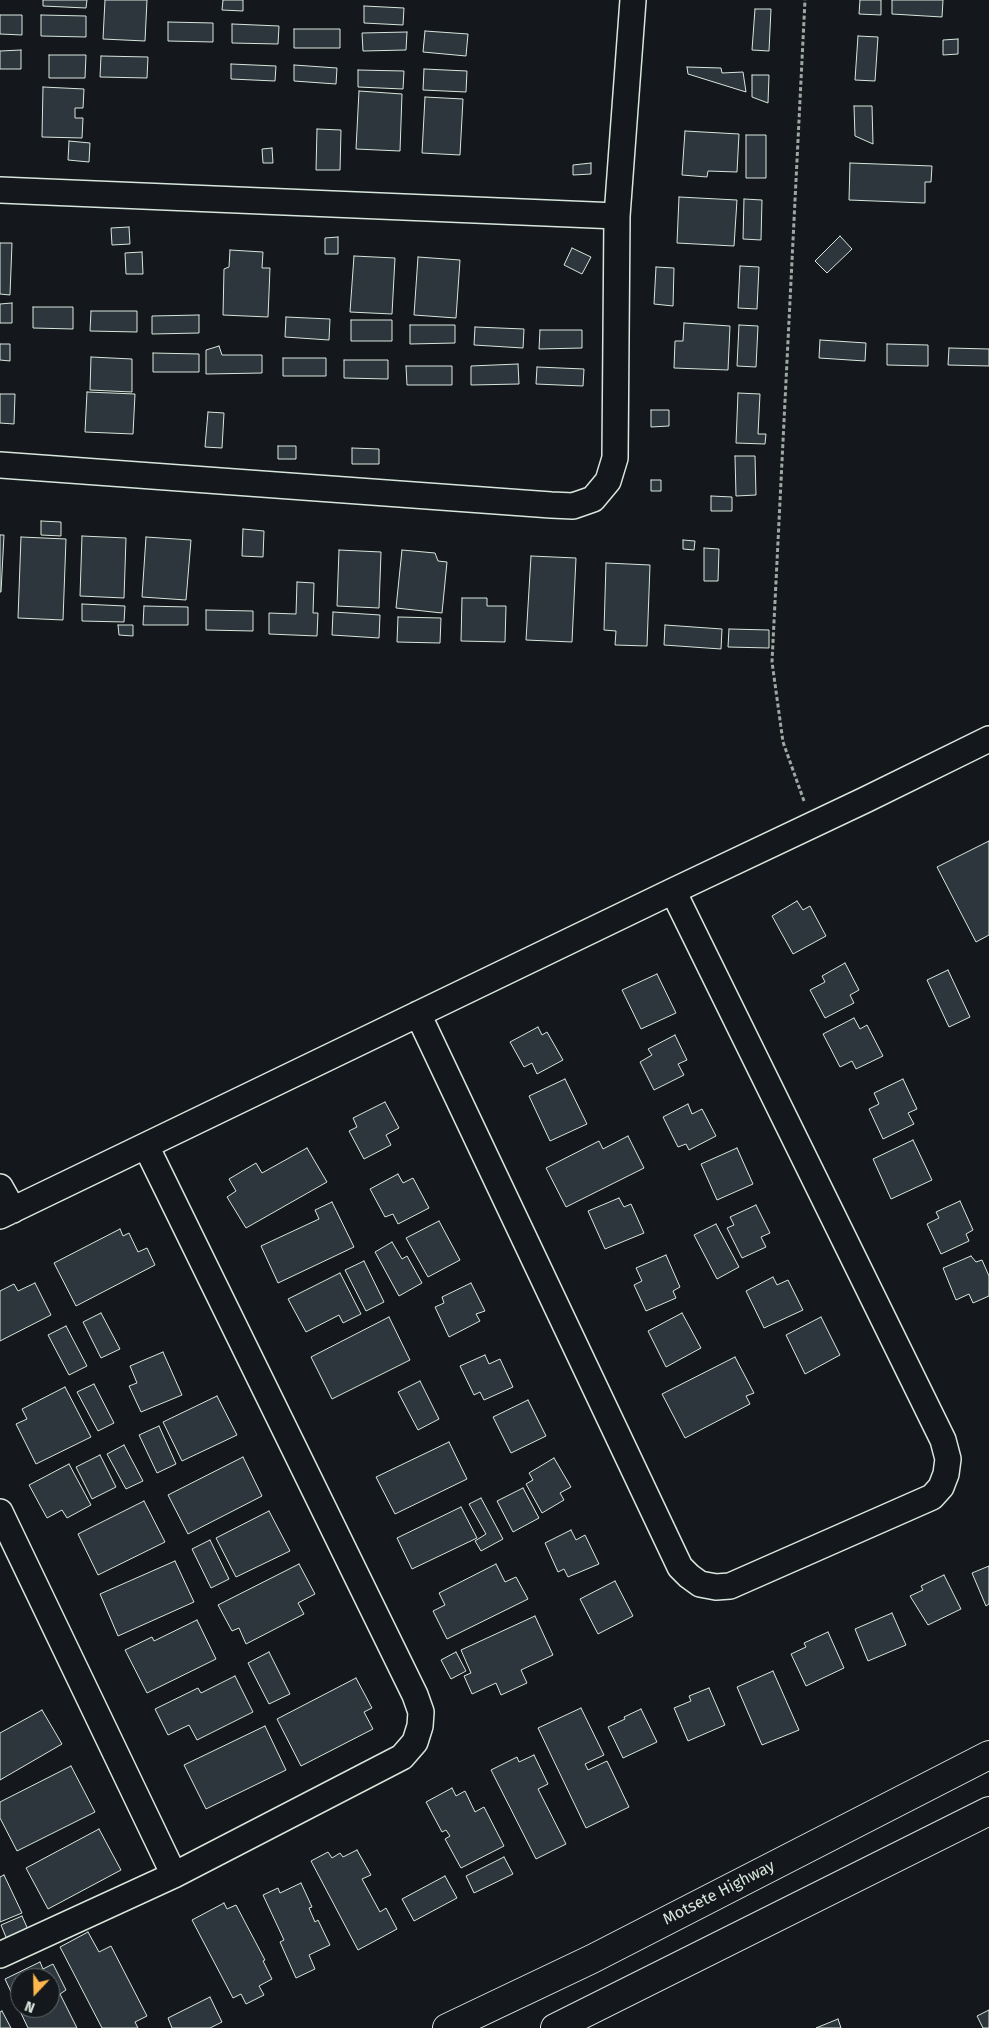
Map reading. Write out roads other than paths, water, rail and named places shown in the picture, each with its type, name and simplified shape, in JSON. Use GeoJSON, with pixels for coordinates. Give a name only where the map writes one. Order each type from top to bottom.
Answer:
{"type":"FeatureCollection","features":[{"type":"Feature","properties":{"kind":"highway","name":"Motsete Highway"},"geometry":{"type":"LineString","coordinates":[[448,2028],[592,1958],[989,1755]]}},
{"type":"Feature","properties":{"kind":"highway"},"geometry":{"type":"LineString","coordinates":[[555,2028],[989,1811]]}},
{"type":"Feature","properties":{"kind":"street"},"geometry":{"type":"LineString","coordinates":[[0,466],[551,505],[573,506],[593,499],[608,481],[615,458],[618,216],[633,0]]}},
{"type":"Feature","properties":{"kind":"street"},"geometry":{"type":"LineString","coordinates":[[0,190],[618,216]]}},
{"type":"Feature","properties":{"kind":"street"},"geometry":{"type":"LineString","coordinates":[[0,1187],[6,1213],[989,739]]}},
{"type":"Feature","properties":{"kind":"street"},"geometry":{"type":"LineString","coordinates":[[418,1014],[680,1566],[690,1576],[700,1584],[716,1587],[730,1586],[932,1497],[941,1487],[946,1474],[948,1459],[943,1440],[673,891]]}},
{"type":"Feature","properties":{"kind":"street"},"geometry":{"type":"LineString","coordinates":[[0,1955],[174,1875],[402,1757],[415,1742],[420,1726],[421,1712],[415,1695],[146,1146]]}},
{"type":"Feature","properties":{"kind":"street"},"geometry":{"type":"LineString","coordinates":[[0,1512],[174,1875]]}}]}
